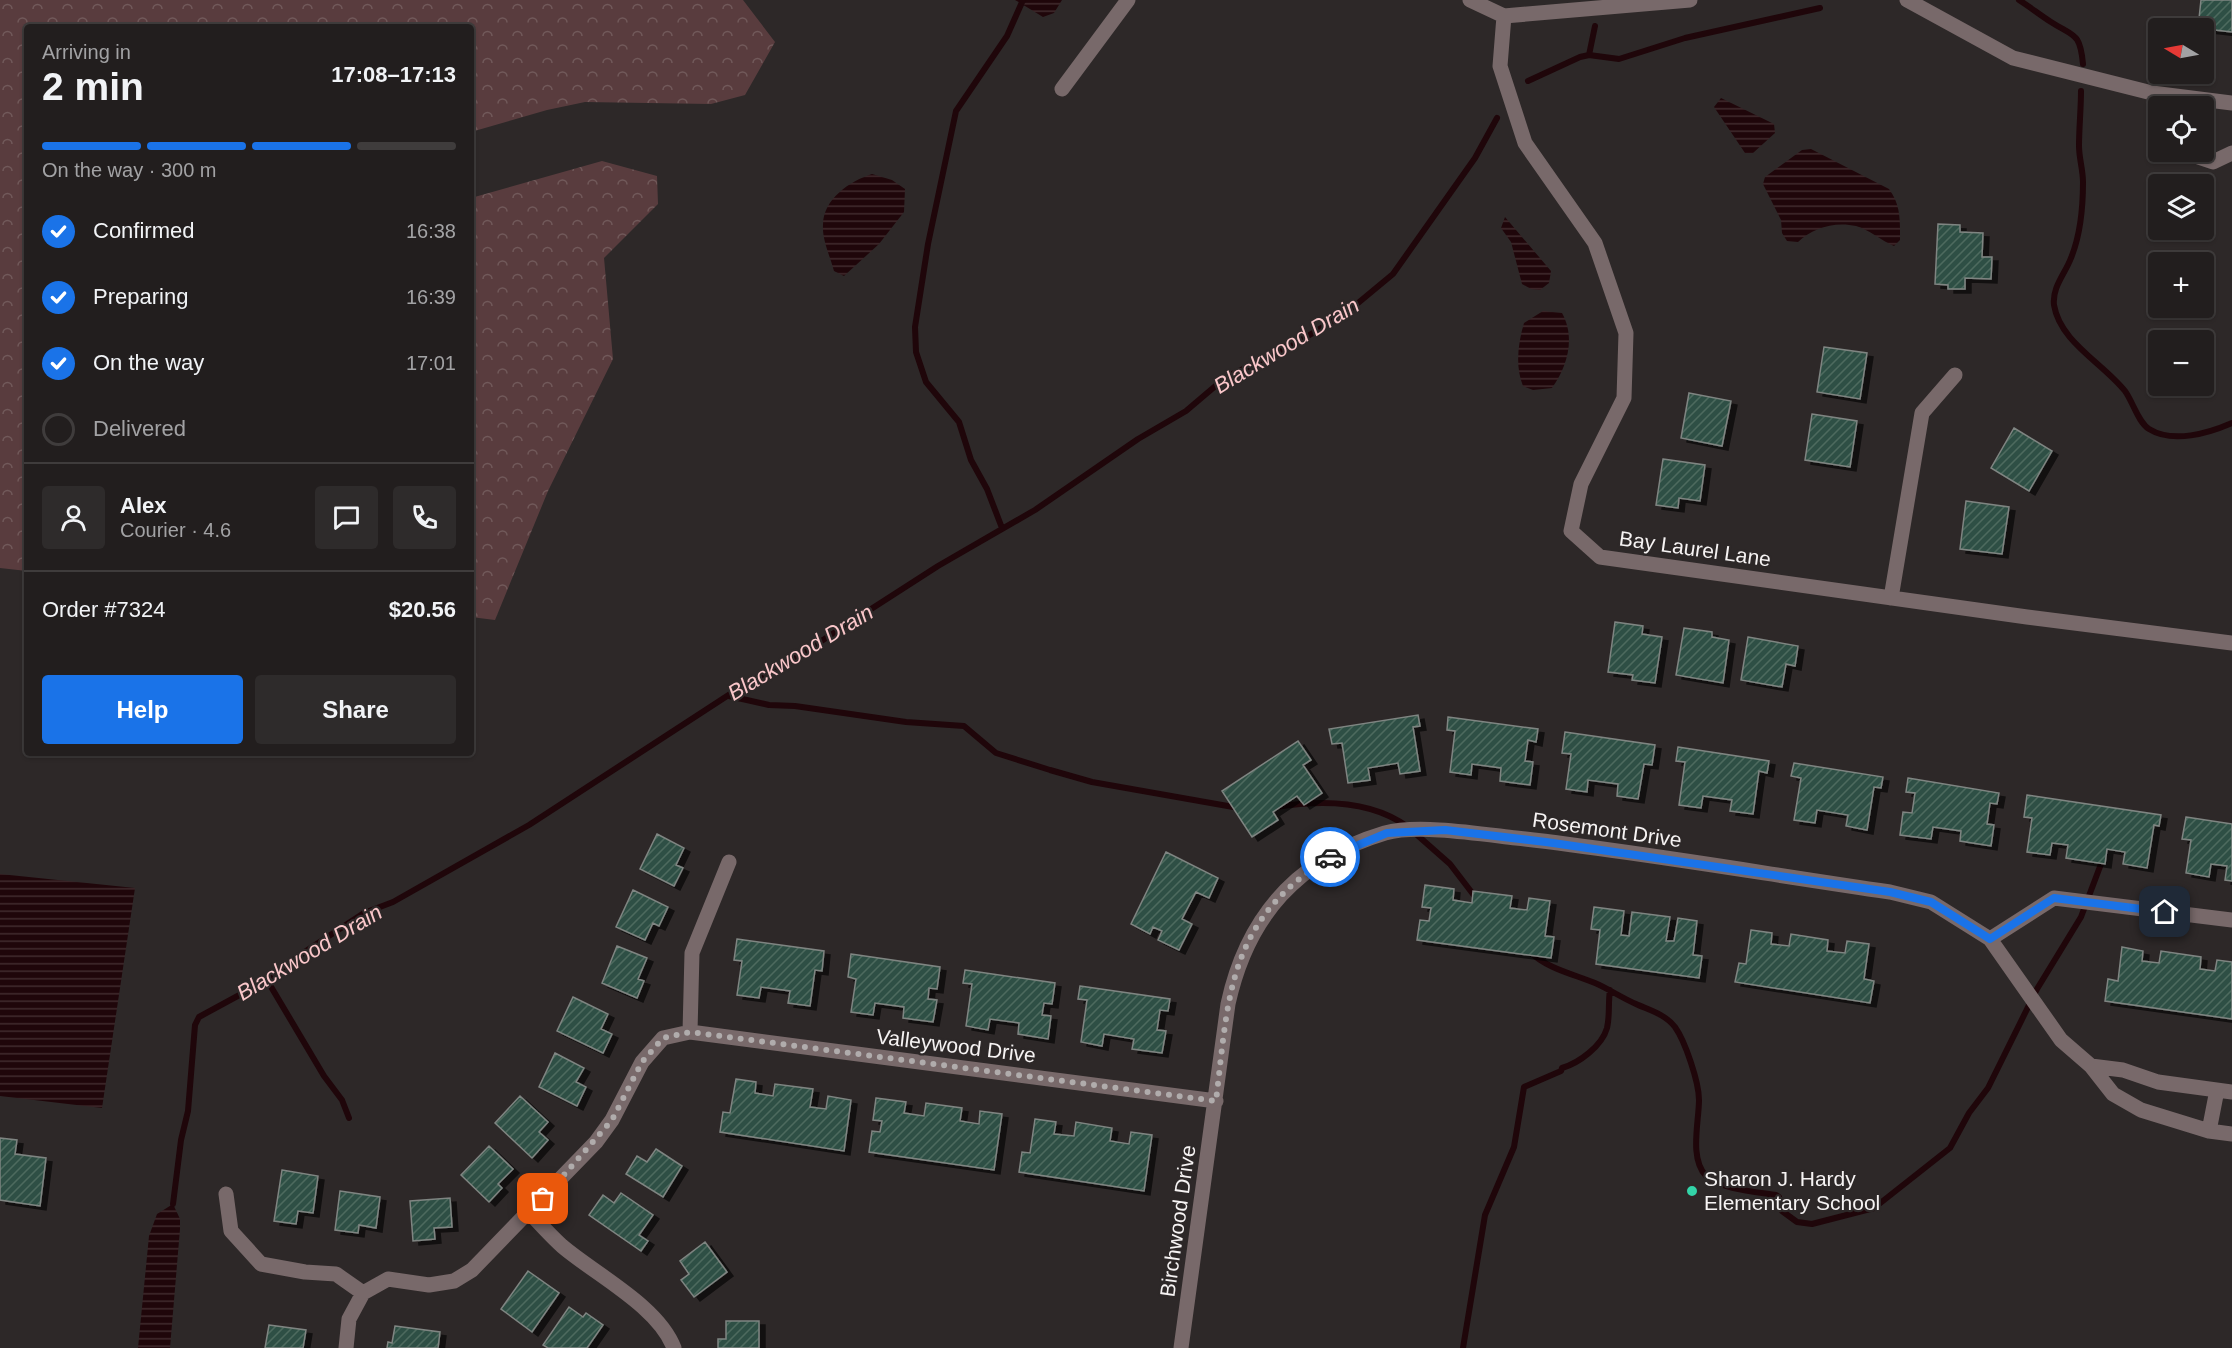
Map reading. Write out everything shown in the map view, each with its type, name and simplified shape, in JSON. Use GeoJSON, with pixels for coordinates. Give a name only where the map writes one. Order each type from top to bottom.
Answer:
{"type":"FeatureCollection","features":[{"type":"Feature","properties":{"kind":"street"},"geometry":{"type":"LineString","coordinates":[[1062,89],[1128,0]]}},
{"type":"Feature","properties":{"kind":"street"},"geometry":{"type":"LineString","coordinates":[[1470,0],[1504,16],[1690,0]]}},
{"type":"Feature","properties":{"kind":"street"},"geometry":{"type":"LineString","coordinates":[[1907,0],[2013,58],[2152,96]]}},
{"type":"Feature","properties":{"kind":"street","name":"Bay Laurel Lane"},"geometry":{"type":"LineString","coordinates":[[1504,16],[1500,66],[1525,143],[1595,243],[1626,333],[1624,398],[1581,484],[1571,531],[1600,557],[2232,643]]}},
{"type":"Feature","properties":{"kind":"street"},"geometry":{"type":"LineString","coordinates":[[2214,102],[2232,103]]}},
{"type":"Feature","properties":{"kind":"street"},"geometry":{"type":"LineString","coordinates":[[2214,162],[2232,153]]}},
{"type":"Feature","properties":{"kind":"street"},"geometry":{"type":"LineString","coordinates":[[1891,598],[1922,414],[1955,375]]}},
{"type":"Feature","properties":{"kind":"street","name":"Rosemont Drive"},"geometry":{"type":"LineString","coordinates":[[1216,1101],[1228,1004],[1235,974],[1246,945],[1268,908],[1298,877],[1332,855],[1387,833],[1445,830],[1546,842],[1890,892],[1931,902],[1990,939],[2061,1040],[2091,1066],[2113,1094],[2141,1110],[2209,1131],[2232,1134]]}},
{"type":"Feature","properties":{"kind":"street"},"geometry":{"type":"LineString","coordinates":[[690,1032],[692,954],[729,862]]}},
{"type":"Feature","properties":{"kind":"street"},"geometry":{"type":"LineString","coordinates":[[1990,939],[2054,898],[2232,920]]}},
{"type":"Feature","properties":{"kind":"street","name":"Valleywood Drive"},"geometry":{"type":"LineString","coordinates":[[363,1293],[388,1279],[429,1285],[454,1281],[472,1270],[530,1213],[607,1127],[642,1062],[663,1038],[690,1032],[1216,1101]]}},
{"type":"Feature","properties":{"kind":"street"},"geometry":{"type":"LineString","coordinates":[[2091,1066],[2123,1070],[2158,1082],[2225,1091],[2209,1131]]}},
{"type":"Feature","properties":{"kind":"street","name":"Birchwood Drive"},"geometry":{"type":"LineString","coordinates":[[1181,1348],[1216,1101]]}},
{"type":"Feature","properties":{"kind":"street"},"geometry":{"type":"LineString","coordinates":[[226,1194],[231,1231],[261,1264],[305,1272],[336,1274],[363,1293],[349,1319],[346,1348]]}},
{"type":"Feature","properties":{"kind":"street"},"geometry":{"type":"LineString","coordinates":[[530,1213],[561,1245],[652,1315],[669,1335],[674,1348]]}},
{"type":"Feature","properties":{"kind":"green space"},"geometry":{"type":"Polygon","coordinates":[[[0,0],[743,0],[775,42],[745,95],[711,104],[585,102],[547,110],[474,131],[474,24],[24,24],[24,571],[0,568],[0,0]]]}},
{"type":"Feature","properties":{"kind":"green space"},"geometry":{"type":"Polygon","coordinates":[[[602,161],[657,176],[658,204],[604,258],[613,359],[548,491],[495,620],[474,617],[474,197],[602,161]]]}},
{"type":"Feature","properties":{"kind":"shaded area"},"geometry":{"type":"Polygon","coordinates":[[[1015,0],[1062,0],[1054,13],[1043,17],[1015,0]]]}},
{"type":"Feature","properties":{"kind":"shaded area"},"geometry":{"type":"Polygon","coordinates":[[[1721,98],[1774,124],[1775,133],[1753,153],[1745,153],[1714,107],[1721,98]]]}},
{"type":"Feature","properties":{"kind":"shaded area"},"geometry":{"type":"Polygon","coordinates":[[[1811,149],[1889,189],[1896,201],[1900,220],[1900,240],[1894,246],[1856,226],[1840,224],[1817,229],[1798,242],[1787,241],[1782,233],[1781,220],[1763,184],[1765,177],[1802,150],[1811,149]]]}},
{"type":"Feature","properties":{"kind":"shaded area"},"geometry":{"type":"Polygon","coordinates":[[[872,174],[892,180],[905,189],[904,212],[879,244],[844,276],[834,271],[824,236],[824,216],[839,192],[855,181],[872,174]]]}},
{"type":"Feature","properties":{"kind":"shaded area"},"geometry":{"type":"Polygon","coordinates":[[[1505,217],[1551,271],[1549,283],[1540,290],[1531,289],[1522,284],[1511,242],[1501,228],[1505,217]]]}},
{"type":"Feature","properties":{"kind":"shaded area"},"geometry":{"type":"Polygon","coordinates":[[[1543,311],[1562,313],[1568,332],[1568,352],[1562,371],[1552,388],[1533,390],[1523,386],[1520,378],[1518,363],[1520,338],[1524,323],[1543,311]]]}},
{"type":"Feature","properties":{"kind":"shaded area"},"geometry":{"type":"Polygon","coordinates":[[[0,874],[135,888],[102,1108],[0,1096],[0,874]]]}},
{"type":"Feature","properties":{"kind":"shaded area"},"geometry":{"type":"Polygon","coordinates":[[[173,1204],[180,1219],[180,1229],[170,1348],[138,1348],[149,1236],[157,1214],[173,1204]]]}},
{"type":"Feature","properties":{"kind":"building"},"geometry":{"type":"Polygon","coordinates":[[[2201,0],[2232,0],[2232,32],[2214,30],[2214,18],[2199,18],[2201,0]]]}},
{"type":"Feature","properties":{"kind":"building"},"geometry":{"type":"Polygon","coordinates":[[[1938,224],[1960,225],[1960,232],[1983,233],[1982,257],[1992,257],[1991,279],[1965,278],[1965,289],[1948,289],[1948,285],[1935,284],[1938,224]]]}},
{"type":"Feature","properties":{"kind":"building"},"geometry":{"type":"Polygon","coordinates":[[[1824,347],[1867,353],[1860,399],[1817,392],[1824,347]]]}},
{"type":"Feature","properties":{"kind":"building"},"geometry":{"type":"Polygon","coordinates":[[[1689,393],[1731,401],[1722,446],[1681,438],[1689,393]]]}},
{"type":"Feature","properties":{"kind":"building"},"geometry":{"type":"Polygon","coordinates":[[[1812,414],[1857,421],[1850,467],[1805,460],[1812,414]]]}},
{"type":"Feature","properties":{"kind":"building"},"geometry":{"type":"Polygon","coordinates":[[[2014,428],[2052,451],[2029,491],[1991,468],[2014,428]]]}},
{"type":"Feature","properties":{"kind":"building"},"geometry":{"type":"Polygon","coordinates":[[[1663,459],[1705,465],[1700,501],[1679,498],[1678,508],[1656,505],[1663,459]]]}},
{"type":"Feature","properties":{"kind":"building"},"geometry":{"type":"Polygon","coordinates":[[[1966,501],[2009,507],[2002,554],[1960,549],[1966,501]]]}},
{"type":"Feature","properties":{"kind":"building"},"geometry":{"type":"Polygon","coordinates":[[[1615,622],[1643,626],[1642,634],[1662,637],[1655,683],[1632,680],[1633,675],[1608,672],[1615,622]]]}},
{"type":"Feature","properties":{"kind":"building"},"geometry":{"type":"Polygon","coordinates":[[[1684,628],[1712,632],[1712,637],[1729,640],[1723,683],[1676,675],[1684,628]]]}},
{"type":"Feature","properties":{"kind":"building"},"geometry":{"type":"Polygon","coordinates":[[[1748,637],[1798,646],[1795,666],[1786,664],[1782,687],[1741,680],[1748,637]]]}},
{"type":"Feature","properties":{"kind":"building"},"geometry":{"type":"Polygon","coordinates":[[[1418,715],[1420,726],[1413,727],[1420,771],[1400,774],[1398,763],[1368,768],[1370,780],[1348,783],[1342,743],[1332,744],[1329,729],[1418,715]]]}},
{"type":"Feature","properties":{"kind":"building"},"geometry":{"type":"Polygon","coordinates":[[[1448,717],[1538,729],[1536,742],[1528,740],[1525,761],[1533,762],[1530,785],[1500,781],[1501,768],[1472,764],[1471,775],[1450,772],[1455,731],[1447,730],[1448,717]]]}},
{"type":"Feature","properties":{"kind":"building"},"geometry":{"type":"Polygon","coordinates":[[[1565,732],[1655,745],[1652,765],[1644,764],[1638,799],[1617,796],[1618,784],[1588,780],[1587,792],[1566,789],[1571,754],[1562,753],[1565,732]]]}},
{"type":"Feature","properties":{"kind":"building"},"geometry":{"type":"Polygon","coordinates":[[[1298,741],[1311,760],[1303,765],[1322,793],[1304,805],[1297,796],[1273,812],[1278,820],[1252,837],[1222,791],[1298,741]]]}},
{"type":"Feature","properties":{"kind":"building"},"geometry":{"type":"Polygon","coordinates":[[[1678,747],[1769,761],[1767,773],[1759,771],[1753,814],[1730,811],[1732,800],[1703,796],[1701,808],[1679,805],[1685,762],[1676,761],[1678,747]]]}},
{"type":"Feature","properties":{"kind":"building"},"geometry":{"type":"Polygon","coordinates":[[[1794,763],[1883,777],[1881,788],[1874,787],[1867,830],[1846,826],[1848,815],[1817,810],[1815,823],[1794,820],[1801,778],[1791,776],[1794,763]]]}},
{"type":"Feature","properties":{"kind":"building"},"geometry":{"type":"Polygon","coordinates":[[[1908,778],[1999,793],[1997,804],[1990,803],[1987,824],[1994,825],[1991,846],[1960,841],[1961,831],[1933,827],[1931,839],[1900,835],[1903,812],[1912,813],[1915,793],[1906,792],[1908,778]]]}},
{"type":"Feature","properties":{"kind":"building"},"geometry":{"type":"Polygon","coordinates":[[[2027,795],[2161,815],[2159,826],[2154,825],[2147,868],[2123,864],[2125,852],[2107,849],[2105,864],[2066,858],[2068,845],[2052,843],[2050,855],[2027,852],[2032,818],[2024,817],[2027,795]]]}},
{"type":"Feature","properties":{"kind":"building"},"geometry":{"type":"Polygon","coordinates":[[[2186,817],[2232,824],[2232,881],[2225,880],[2227,866],[2211,864],[2209,877],[2186,873],[2191,840],[2182,839],[2186,817]]]}},
{"type":"Feature","properties":{"kind":"building"},"geometry":{"type":"Polygon","coordinates":[[[657,834],[684,848],[676,865],[683,868],[674,886],[640,869],[657,834]]]}},
{"type":"Feature","properties":{"kind":"building"},"geometry":{"type":"Polygon","coordinates":[[[1166,852],[1218,878],[1209,898],[1196,892],[1182,919],[1192,924],[1179,950],[1158,940],[1162,931],[1153,927],[1150,934],[1131,924],[1166,852]]]}},
{"type":"Feature","properties":{"kind":"building"},"geometry":{"type":"Polygon","coordinates":[[[1425,885],[1454,889],[1453,900],[1472,903],[1473,891],[1512,896],[1510,908],[1527,910],[1529,898],[1550,901],[1545,936],[1554,937],[1551,958],[1417,940],[1420,920],[1429,921],[1431,908],[1422,907],[1425,885]]]}},
{"type":"Feature","properties":{"kind":"building"},"geometry":{"type":"Polygon","coordinates":[[[633,890],[668,907],[659,926],[653,923],[645,940],[616,927],[633,890]]]}},
{"type":"Feature","properties":{"kind":"building"},"geometry":{"type":"Polygon","coordinates":[[[1594,907],[1624,911],[1621,935],[1629,936],[1632,912],[1670,917],[1666,941],[1674,941],[1678,918],[1697,921],[1693,955],[1702,956],[1699,978],[1596,964],[1600,930],[1591,929],[1594,907]]]}},
{"type":"Feature","properties":{"kind":"building"},"geometry":{"type":"Polygon","coordinates":[[[1751,930],[1772,933],[1771,944],[1789,946],[1791,934],[1828,940],[1827,951],[1845,953],[1847,941],[1869,944],[1864,979],[1874,981],[1870,1003],[1735,982],[1739,963],[1746,964],[1751,930]]]}},
{"type":"Feature","properties":{"kind":"building"},"geometry":{"type":"Polygon","coordinates":[[[737,939],[824,951],[822,971],[815,970],[810,1006],[788,1003],[790,991],[761,987],[759,998],[737,995],[742,961],[734,960],[737,939]]]}},
{"type":"Feature","properties":{"kind":"building"},"geometry":{"type":"Polygon","coordinates":[[[617,946],[647,958],[638,979],[644,981],[637,998],[602,983],[617,946]]]}},
{"type":"Feature","properties":{"kind":"building"},"geometry":{"type":"Polygon","coordinates":[[[2122,947],[2143,951],[2142,961],[2159,963],[2161,951],[2201,957],[2200,969],[2215,971],[2217,960],[2232,962],[2232,1019],[2105,1001],[2108,979],[2118,981],[2122,947]]]}},
{"type":"Feature","properties":{"kind":"building"},"geometry":{"type":"Polygon","coordinates":[[[851,954],[940,967],[937,989],[929,988],[928,999],[937,1000],[933,1022],[903,1018],[904,1007],[875,1003],[873,1015],[851,1012],[856,979],[848,977],[851,954]]]}},
{"type":"Feature","properties":{"kind":"building"},"geometry":{"type":"Polygon","coordinates":[[[965,970],[1055,983],[1052,1004],[1044,1003],[1042,1015],[1051,1016],[1048,1039],[1018,1034],[1019,1023],[990,1019],[988,1030],[966,1026],[972,984],[963,983],[965,970]]]}},
{"type":"Feature","properties":{"kind":"building"},"geometry":{"type":"Polygon","coordinates":[[[1080,986],[1170,999],[1168,1011],[1160,1010],[1157,1030],[1166,1031],[1162,1053],[1132,1049],[1134,1039],[1104,1034],[1102,1046],[1081,1042],[1087,1000],[1078,999],[1080,986]]]}},
{"type":"Feature","properties":{"kind":"building"},"geometry":{"type":"Polygon","coordinates":[[[573,997],[608,1014],[601,1029],[612,1034],[603,1053],[557,1031],[573,997]]]}},
{"type":"Feature","properties":{"kind":"building"},"geometry":{"type":"Polygon","coordinates":[[[555,1053],[584,1068],[576,1082],[586,1087],[577,1106],[539,1087],[555,1053]]]}},
{"type":"Feature","properties":{"kind":"building"},"geometry":{"type":"Polygon","coordinates":[[[736,1079],[756,1082],[755,1093],[773,1096],[775,1084],[813,1089],[810,1107],[826,1109],[828,1096],[851,1100],[844,1151],[720,1132],[723,1112],[730,1113],[736,1079]]]}},
{"type":"Feature","properties":{"kind":"building"},"geometry":{"type":"Polygon","coordinates":[[[520,1096],[548,1122],[539,1132],[548,1140],[532,1158],[495,1123],[520,1096]]]}},
{"type":"Feature","properties":{"kind":"building"},"geometry":{"type":"Polygon","coordinates":[[[876,1098],[906,1102],[904,1113],[924,1116],[926,1103],[962,1108],[960,1121],[979,1124],[980,1111],[1002,1114],[994,1170],[869,1152],[872,1131],[880,1132],[882,1121],[873,1120],[876,1098]]]}},
{"type":"Feature","properties":{"kind":"building"},"geometry":{"type":"Polygon","coordinates":[[[1035,1119],[1056,1122],[1054,1134],[1074,1136],[1076,1122],[1112,1128],[1110,1141],[1129,1144],[1131,1132],[1152,1135],[1144,1191],[1019,1172],[1022,1152],[1030,1153],[1035,1119]]]}},
{"type":"Feature","properties":{"kind":"building"},"geometry":{"type":"Polygon","coordinates":[[[0,1138],[17,1140],[15,1154],[46,1158],[40,1206],[0,1200],[0,1138]]]}},
{"type":"Feature","properties":{"kind":"building"},"geometry":{"type":"Polygon","coordinates":[[[489,1146],[513,1169],[498,1184],[502,1188],[489,1202],[461,1175],[489,1146]]]}},
{"type":"Feature","properties":{"kind":"building"},"geometry":{"type":"Polygon","coordinates":[[[656,1149],[682,1166],[663,1197],[626,1174],[637,1156],[647,1162],[656,1149]]]}},
{"type":"Feature","properties":{"kind":"building"},"geometry":{"type":"Polygon","coordinates":[[[282,1170],[318,1176],[313,1213],[298,1211],[296,1224],[274,1221],[282,1170]]]}},
{"type":"Feature","properties":{"kind":"building"},"geometry":{"type":"Polygon","coordinates":[[[340,1191],[380,1197],[376,1228],[359,1225],[358,1233],[335,1230],[340,1191]]]}},
{"type":"Feature","properties":{"kind":"building"},"geometry":{"type":"Polygon","coordinates":[[[621,1193],[653,1215],[639,1235],[648,1241],[641,1251],[589,1215],[603,1195],[614,1203],[621,1193]]]}},
{"type":"Feature","properties":{"kind":"building"},"geometry":{"type":"Polygon","coordinates":[[[450,1198],[452,1227],[434,1228],[435,1239],[413,1241],[410,1201],[450,1198]]]}},
{"type":"Feature","properties":{"kind":"building"},"geometry":{"type":"Polygon","coordinates":[[[705,1242],[727,1272],[694,1297],[681,1280],[689,1274],[680,1261],[705,1242]]]}},
{"type":"Feature","properties":{"kind":"building"},"geometry":{"type":"Polygon","coordinates":[[[528,1271],[559,1293],[532,1332],[501,1309],[528,1271]]]}},
{"type":"Feature","properties":{"kind":"building"},"geometry":{"type":"Polygon","coordinates":[[[569,1307],[583,1317],[586,1313],[603,1325],[587,1348],[548,1348],[543,1345],[569,1307]]]}},
{"type":"Feature","properties":{"kind":"building"},"geometry":{"type":"Polygon","coordinates":[[[726,1321],[759,1321],[759,1348],[718,1348],[718,1339],[726,1339],[726,1321]]]}},
{"type":"Feature","properties":{"kind":"building"},"geometry":{"type":"Polygon","coordinates":[[[269,1325],[306,1330],[303,1348],[265,1348],[269,1325]]]}},
{"type":"Feature","properties":{"kind":"building"},"geometry":{"type":"Polygon","coordinates":[[[395,1326],[440,1332],[438,1348],[387,1348],[388,1342],[392,1343],[395,1326]]]}},
{"type":"Feature","properties":{"kind":"waterway"},"geometry":{"type":"LineString","coordinates":[[1002,528],[987,489],[971,460],[959,422],[926,382],[916,352],[915,327],[928,244],[956,111],[1007,36],[1023,0]]}},
{"type":"Feature","properties":{"kind":"waterway"},"geometry":{"type":"LineString","coordinates":[[2019,0],[2070,33],[2078,41],[2083,64]]}},
{"type":"Feature","properties":{"kind":"waterway"},"geometry":{"type":"LineString","coordinates":[[1528,81],[1580,57],[1589,55],[1619,59],[1685,38],[1820,8]]}},
{"type":"Feature","properties":{"kind":"waterway","name":"Blackwood Drain"},"geometry":{"type":"LineString","coordinates":[[1589,55],[1595,26]]}},
{"type":"Feature","properties":{"kind":"waterway"},"geometry":{"type":"LineString","coordinates":[[2081,91],[2079,146],[2083,177],[2082,211],[2074,249],[2055,292],[2054,305],[2058,318],[2073,341],[2125,391],[2142,422],[2149,429],[2169,436],[2180,436],[2202,433],[2232,423]]}},
{"type":"Feature","properties":{"kind":"waterway","name":"Blackwood Drain"},"geometry":{"type":"LineString","coordinates":[[173,1204],[181,1140],[188,1111],[195,1025],[199,1017],[267,980],[364,913],[393,902],[529,825],[747,683],[795,658],[938,566],[1035,510],[1138,439],[1186,411],[1226,377],[1288,348],[1346,313],[1393,274],[1475,158],[1497,118]]}},
{"type":"Feature","properties":{"kind":"waterway"},"geometry":{"type":"LineString","coordinates":[[729,696],[769,705],[795,706],[906,722],[964,726],[996,753],[1050,770],[1092,782],[1239,808]]}},
{"type":"Feature","properties":{"kind":"waterway"},"geometry":{"type":"LineString","coordinates":[[1276,807],[1310,803],[1344,804],[1378,812],[1408,827]]}},
{"type":"Feature","properties":{"kind":"waterway"},"geometry":{"type":"LineString","coordinates":[[1416,834],[1450,864],[1476,898]]}},
{"type":"Feature","properties":{"kind":"waterway"},"geometry":{"type":"LineString","coordinates":[[1530,952],[1553,967],[1600,985],[1667,1019],[1675,1027],[1683,1042],[1697,1083],[1699,1100],[1696,1150],[1706,1176],[1729,1187],[1776,1195],[1779,1197],[1782,1211],[1797,1222],[1812,1224],[1874,1208],[1950,1148],[1969,1113],[1988,1088],[2037,989],[2081,917],[2104,856]]}},
{"type":"Feature","properties":{"kind":"waterway"},"geometry":{"type":"LineString","coordinates":[[267,980],[324,1076],[342,1100],[349,1118]]}},
{"type":"Feature","properties":{"kind":"waterway"},"geometry":{"type":"LineString","coordinates":[[1463,1348],[1485,1215],[1514,1147],[1524,1087],[1561,1071],[1562,1068],[1576,1062],[1595,1047],[1607,1028],[1610,990]]}},
{"type":"Feature","properties":{"kind":"way so far"},"geometry":{"type":"LineString","coordinates":[[543,1199],[596,1142],[612,1120],[642,1062],[663,1038],[690,1032],[1216,1101],[1228,1004],[1235,974],[1246,945],[1268,908],[1298,877],[1330,857]]}},
{"type":"Feature","properties":{"kind":"place","name":"Sharon J. Hardy Elementary School"},"geometry":{"type":"Point","coordinates":[1692,1191]}},
{"type":"Feature","properties":{"kind":"route"},"geometry":{"type":"LineString","coordinates":[[1330,857],[1387,833],[1445,830],[1546,842],[1890,892],[1931,902],[1990,939],[2054,898],[2165,912]]}}]}
